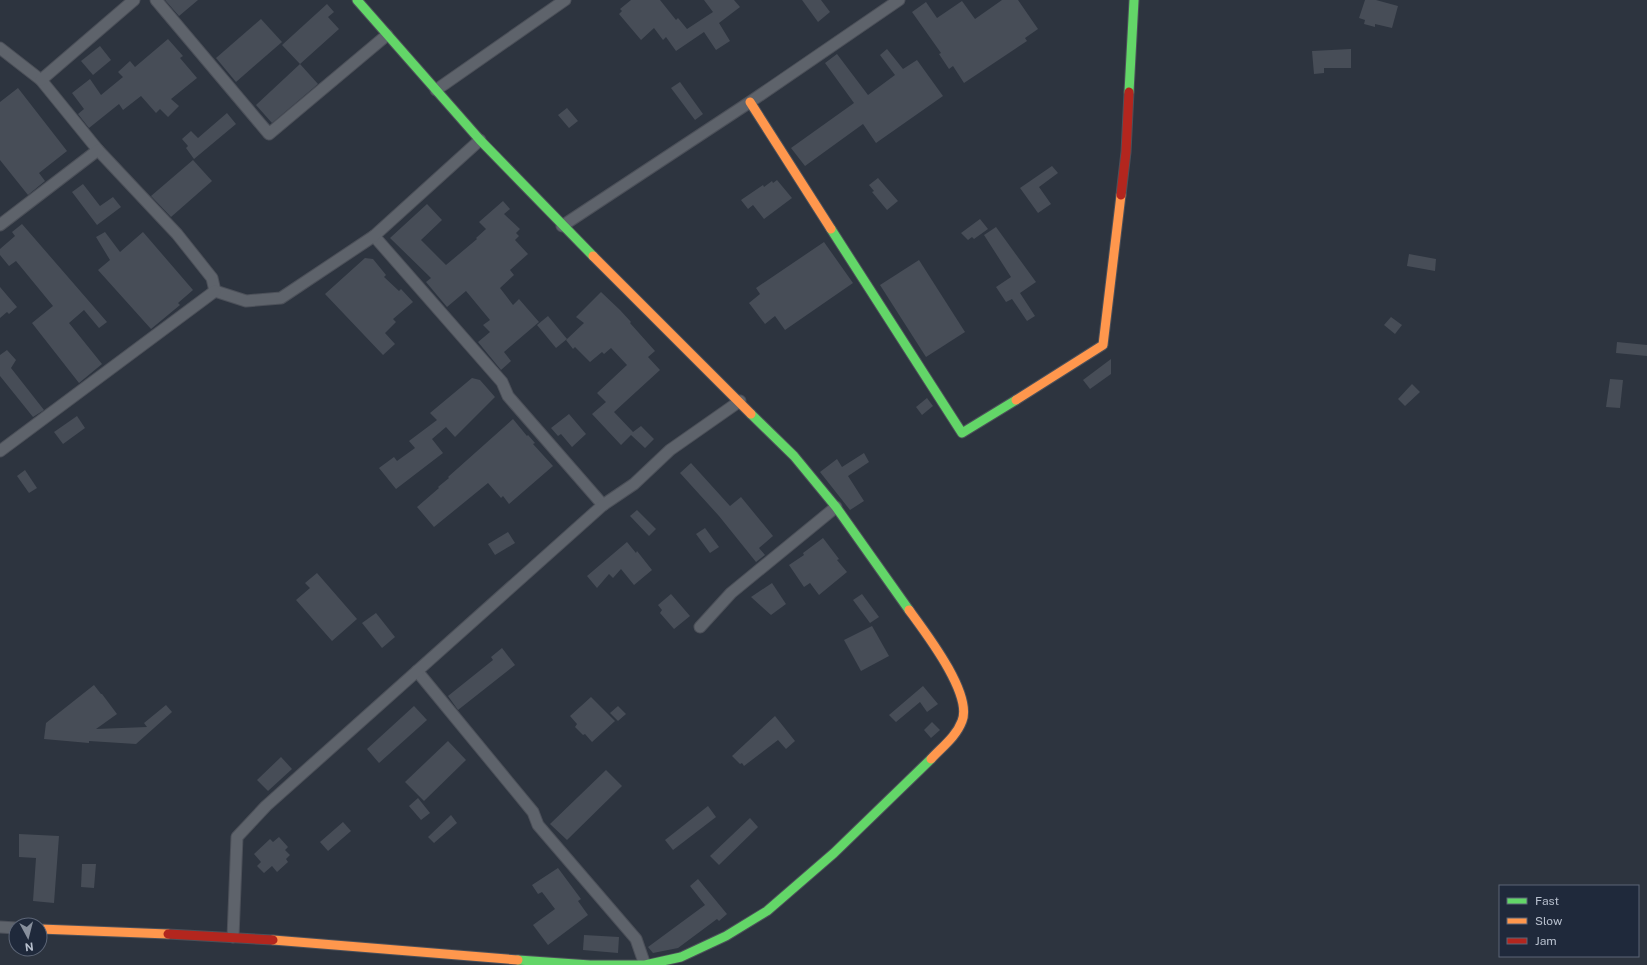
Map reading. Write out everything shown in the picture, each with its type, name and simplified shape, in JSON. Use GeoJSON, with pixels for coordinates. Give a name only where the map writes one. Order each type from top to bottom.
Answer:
{"type":"FeatureCollection","features":[{"type":"Feature","properties":{"kind":"street"},"geometry":{"type":"LineString","coordinates":[[41,80],[134,0]]}},
{"type":"Feature","properties":{"kind":"street"},"geometry":{"type":"LineString","coordinates":[[156,0],[269,134],[387,35]]}},
{"type":"Feature","properties":{"kind":"street"},"geometry":{"type":"LineString","coordinates":[[48,929],[233,937],[566,963],[645,965],[681,957],[726,936],[767,912],[834,853],[954,736],[963,720],[963,705],[960,691],[938,650],[836,507],[794,456],[562,226],[480,140],[357,0]]}},
{"type":"Feature","properties":{"kind":"street"},"geometry":{"type":"LineString","coordinates":[[436,90],[565,0]]}},
{"type":"Feature","properties":{"kind":"street"},"geometry":{"type":"LineString","coordinates":[[562,226],[750,102],[899,0]]}},
{"type":"Feature","properties":{"kind":"street"},"geometry":{"type":"LineString","coordinates":[[750,102],[962,433],[1102,345],[1126,152],[1134,0]]}},
{"type":"Feature","properties":{"kind":"street"},"geometry":{"type":"LineString","coordinates":[[0,48],[41,80],[98,150],[177,234],[212,278],[215,291]]}},
{"type":"Feature","properties":{"kind":"street"},"geometry":{"type":"LineString","coordinates":[[215,291],[246,301],[281,298],[374,236],[480,140]]}},
{"type":"Feature","properties":{"kind":"street"},"geometry":{"type":"LineString","coordinates":[[0,225],[98,150]]}},
{"type":"Feature","properties":{"kind":"street"},"geometry":{"type":"LineString","coordinates":[[374,236],[502,382],[508,396],[603,505]]}},
{"type":"Feature","properties":{"kind":"street"},"geometry":{"type":"LineString","coordinates":[[0,451],[215,291]]}},
{"type":"Feature","properties":{"kind":"street"},"geometry":{"type":"LineString","coordinates":[[233,937],[237,838],[266,806],[603,505],[634,484],[670,450],[740,401]]}},
{"type":"Feature","properties":{"kind":"street"},"geometry":{"type":"LineString","coordinates":[[700,627],[731,593],[836,507]]}},
{"type":"Feature","properties":{"kind":"street"},"geometry":{"type":"LineString","coordinates":[[417,671],[533,812],[538,825],[636,939],[645,965]]}},
{"type":"Feature","properties":{"kind":"building"},"geometry":{"type":"Polygon","coordinates":[[[165,0],[198,0],[179,16],[165,0]]]}},
{"type":"Feature","properties":{"kind":"building"},"geometry":{"type":"Polygon","coordinates":[[[631,0],[660,0],[676,20],[678,18],[687,29],[713,12],[704,0],[734,0],[740,7],[719,23],[730,41],[716,50],[704,32],[676,51],[666,37],[663,40],[654,28],[641,40],[619,14],[622,11],[620,9],[631,0]]]}},
{"type":"Feature","properties":{"kind":"building"},"geometry":{"type":"Polygon","coordinates":[[[802,0],[821,0],[830,12],[818,22],[802,0]]]}},
{"type":"Feature","properties":{"kind":"building"},"geometry":{"type":"Polygon","coordinates":[[[1002,0],[1018,0],[1038,29],[1025,38],[1027,41],[964,83],[953,66],[949,69],[939,54],[941,53],[912,12],[926,2],[937,18],[962,1],[975,19],[1002,0]]]}},
{"type":"Feature","properties":{"kind":"building"},"geometry":{"type":"Polygon","coordinates":[[[1365,0],[1376,0],[1398,6],[1392,28],[1375,24],[1375,27],[1364,24],[1365,20],[1359,18],[1365,0]]]}},
{"type":"Feature","properties":{"kind":"building"},"geometry":{"type":"Polygon","coordinates":[[[327,4],[334,12],[328,17],[339,29],[300,64],[282,45],[327,4]]]}},
{"type":"Feature","properties":{"kind":"building"},"geometry":{"type":"Polygon","coordinates":[[[261,19],[282,42],[236,82],[216,58],[261,19]]]}},
{"type":"Feature","properties":{"kind":"building"},"geometry":{"type":"Polygon","coordinates":[[[168,39],[183,56],[180,58],[197,78],[171,99],[179,106],[168,117],[160,109],[156,113],[141,96],[123,110],[119,104],[89,128],[78,114],[84,109],[72,93],[90,79],[101,95],[123,77],[118,72],[130,61],[135,67],[168,39]]]}},
{"type":"Feature","properties":{"kind":"building"},"geometry":{"type":"Polygon","coordinates":[[[100,46],[111,60],[93,75],[81,61],[100,46]]]}},
{"type":"Feature","properties":{"kind":"building"},"geometry":{"type":"Polygon","coordinates":[[[887,49],[903,69],[917,60],[943,96],[876,143],[863,124],[805,166],[791,148],[854,103],[825,63],[837,54],[868,95],[895,75],[880,55],[887,49]]]}},
{"type":"Feature","properties":{"kind":"building"},"geometry":{"type":"Polygon","coordinates":[[[1351,49],[1351,68],[1324,68],[1324,73],[1314,74],[1312,51],[1351,49]]]}},
{"type":"Feature","properties":{"kind":"building"},"geometry":{"type":"Polygon","coordinates":[[[300,64],[318,84],[272,123],[256,105],[300,64]]]}},
{"type":"Feature","properties":{"kind":"building"},"geometry":{"type":"Polygon","coordinates":[[[680,82],[703,114],[695,120],[671,88],[680,82]]]}},
{"type":"Feature","properties":{"kind":"building"},"geometry":{"type":"Polygon","coordinates":[[[18,88],[67,151],[39,173],[45,181],[28,195],[0,160],[0,102],[18,88]]]}},
{"type":"Feature","properties":{"kind":"building"},"geometry":{"type":"Polygon","coordinates":[[[567,108],[578,121],[569,128],[558,115],[567,108]]]}},
{"type":"Feature","properties":{"kind":"building"},"geometry":{"type":"Polygon","coordinates":[[[227,113],[236,124],[194,159],[186,148],[188,146],[182,139],[191,131],[198,138],[227,113]]]}},
{"type":"Feature","properties":{"kind":"building"},"geometry":{"type":"Polygon","coordinates":[[[193,160],[212,181],[171,217],[151,196],[193,160]]]}},
{"type":"Feature","properties":{"kind":"building"},"geometry":{"type":"Polygon","coordinates":[[[1052,166],[1058,173],[1039,187],[1051,204],[1038,213],[1020,188],[1052,166]]]}},
{"type":"Feature","properties":{"kind":"building"},"geometry":{"type":"Polygon","coordinates":[[[878,178],[898,201],[887,210],[872,192],[874,191],[869,185],[878,178]]]}},
{"type":"Feature","properties":{"kind":"building"},"geometry":{"type":"Polygon","coordinates":[[[777,180],[792,198],[764,219],[753,205],[748,209],[741,200],[763,185],[764,187],[772,181],[773,183],[777,180]]]}},
{"type":"Feature","properties":{"kind":"building"},"geometry":{"type":"Polygon","coordinates":[[[83,184],[100,206],[113,197],[121,207],[97,225],[72,192],[83,184]]]}},
{"type":"Feature","properties":{"kind":"building"},"geometry":{"type":"Polygon","coordinates":[[[503,201],[510,209],[504,214],[520,229],[516,233],[519,236],[515,240],[528,254],[510,270],[514,275],[500,288],[513,305],[519,299],[539,322],[504,352],[511,361],[501,370],[478,342],[490,332],[483,325],[490,320],[466,291],[447,307],[426,282],[431,278],[390,238],[427,204],[442,220],[421,240],[446,265],[477,239],[476,238],[486,229],[479,222],[503,201]]]}},
{"type":"Feature","properties":{"kind":"building"},"geometry":{"type":"Polygon","coordinates":[[[980,219],[988,229],[974,239],[972,237],[968,240],[961,233],[980,219]]]}},
{"type":"Feature","properties":{"kind":"building"},"geometry":{"type":"Polygon","coordinates":[[[22,224],[107,322],[99,328],[84,310],[69,323],[102,364],[79,383],[32,323],[53,306],[16,261],[9,266],[0,255],[0,249],[15,236],[12,232],[22,224]]]}},
{"type":"Feature","properties":{"kind":"building"},"geometry":{"type":"Polygon","coordinates":[[[996,227],[1036,282],[1020,293],[1035,316],[1027,321],[1012,299],[1006,302],[996,287],[1011,277],[984,235],[996,227]]]}},
{"type":"Feature","properties":{"kind":"building"},"geometry":{"type":"Polygon","coordinates":[[[105,232],[120,252],[143,232],[193,290],[178,303],[180,305],[151,329],[98,270],[110,260],[96,237],[105,232]]]}},
{"type":"Feature","properties":{"kind":"building"},"geometry":{"type":"Polygon","coordinates":[[[824,242],[853,283],[785,330],[775,316],[765,324],[749,303],[760,294],[756,288],[824,242]]]}},
{"type":"Feature","properties":{"kind":"building"},"geometry":{"type":"Polygon","coordinates":[[[1409,254],[1436,259],[1435,271],[1407,266],[1409,254]]]}},
{"type":"Feature","properties":{"kind":"building"},"geometry":{"type":"Polygon","coordinates":[[[365,258],[373,259],[386,275],[384,277],[399,291],[401,289],[413,302],[393,319],[396,322],[385,333],[395,344],[383,355],[325,294],[365,258]]]}},
{"type":"Feature","properties":{"kind":"building"},"geometry":{"type":"Polygon","coordinates":[[[919,260],[965,332],[926,357],[880,285],[919,260]]]}},
{"type":"Feature","properties":{"kind":"building"},"geometry":{"type":"Polygon","coordinates":[[[0,287],[17,307],[9,314],[7,312],[0,318],[0,287]]]}},
{"type":"Feature","properties":{"kind":"building"},"geometry":{"type":"Polygon","coordinates":[[[601,292],[631,322],[630,323],[655,351],[648,357],[660,370],[614,412],[633,432],[641,426],[654,439],[645,448],[631,435],[621,445],[592,414],[606,402],[597,393],[627,365],[611,348],[604,354],[602,352],[590,362],[575,347],[573,349],[566,340],[584,323],[576,317],[601,292]]]}},
{"type":"Feature","properties":{"kind":"building"},"geometry":{"type":"Polygon","coordinates":[[[548,316],[567,339],[556,348],[537,325],[548,316]]]}},
{"type":"Feature","properties":{"kind":"building"},"geometry":{"type":"Polygon","coordinates":[[[1391,317],[1402,325],[1395,334],[1384,325],[1391,317]]]}},
{"type":"Feature","properties":{"kind":"building"},"geometry":{"type":"Polygon","coordinates":[[[1617,342],[1647,345],[1647,356],[1616,353],[1617,342]]]}},
{"type":"Feature","properties":{"kind":"building"},"geometry":{"type":"Polygon","coordinates":[[[7,350],[16,360],[11,368],[44,410],[33,417],[0,376],[0,355],[7,350]]]}},
{"type":"Feature","properties":{"kind":"building"},"geometry":{"type":"Polygon","coordinates":[[[1111,359],[1111,374],[1090,389],[1083,380],[1111,359]]]}},
{"type":"Feature","properties":{"kind":"building"},"geometry":{"type":"Polygon","coordinates":[[[472,378],[480,380],[495,397],[455,437],[446,427],[432,439],[443,453],[396,489],[379,468],[394,457],[397,461],[415,448],[409,441],[437,420],[430,413],[472,378]]]}},
{"type":"Feature","properties":{"kind":"building"},"geometry":{"type":"Polygon","coordinates":[[[1610,379],[1623,380],[1620,408],[1606,407],[1610,379]]]}},
{"type":"Feature","properties":{"kind":"building"},"geometry":{"type":"Polygon","coordinates":[[[1412,384],[1420,392],[1405,406],[1398,399],[1412,384]]]}},
{"type":"Feature","properties":{"kind":"building"},"geometry":{"type":"Polygon","coordinates":[[[927,398],[933,406],[922,415],[916,407],[927,398]]]}},
{"type":"Feature","properties":{"kind":"building"},"geometry":{"type":"Polygon","coordinates":[[[569,414],[586,434],[572,447],[561,434],[558,436],[551,428],[569,414]]]}},
{"type":"Feature","properties":{"kind":"building"},"geometry":{"type":"Polygon","coordinates":[[[77,416],[85,428],[63,444],[54,432],[77,416]]]}},
{"type":"Feature","properties":{"kind":"building"},"geometry":{"type":"Polygon","coordinates":[[[513,419],[553,466],[509,504],[503,496],[501,498],[488,483],[434,527],[417,507],[513,419]]]}},
{"type":"Feature","properties":{"kind":"building"},"geometry":{"type":"Polygon","coordinates":[[[864,453],[869,462],[848,476],[864,501],[850,510],[820,472],[837,459],[842,467],[864,453]]]}},
{"type":"Feature","properties":{"kind":"building"},"geometry":{"type":"Polygon","coordinates":[[[691,463],[730,506],[741,497],[773,536],[759,548],[765,555],[756,562],[719,516],[680,473],[691,463]]]}},
{"type":"Feature","properties":{"kind":"building"},"geometry":{"type":"Polygon","coordinates":[[[25,470],[37,488],[29,493],[17,476],[25,470]]]}},
{"type":"Feature","properties":{"kind":"building"},"geometry":{"type":"Polygon","coordinates":[[[637,510],[656,529],[649,536],[630,516],[637,510]]]}},
{"type":"Feature","properties":{"kind":"building"},"geometry":{"type":"Polygon","coordinates":[[[705,528],[719,547],[710,553],[696,534],[705,528]]]}},
{"type":"Feature","properties":{"kind":"building"},"geometry":{"type":"Polygon","coordinates":[[[508,532],[515,543],[495,555],[488,544],[508,532]]]}},
{"type":"Feature","properties":{"kind":"building"},"geometry":{"type":"Polygon","coordinates":[[[823,538],[839,559],[837,560],[847,572],[819,595],[810,583],[804,587],[789,565],[804,555],[803,553],[823,538]]]}},
{"type":"Feature","properties":{"kind":"building"},"geometry":{"type":"Polygon","coordinates":[[[627,542],[636,553],[637,551],[652,570],[634,585],[621,569],[613,578],[609,574],[597,588],[587,576],[627,542]]]}},
{"type":"Feature","properties":{"kind":"building"},"geometry":{"type":"Polygon","coordinates":[[[317,573],[357,619],[332,641],[296,600],[310,588],[305,583],[317,573]]]}},
{"type":"Feature","properties":{"kind":"building"},"geometry":{"type":"Polygon","coordinates":[[[772,583],[786,604],[771,615],[751,597],[772,583]]]}},
{"type":"Feature","properties":{"kind":"building"},"geometry":{"type":"Polygon","coordinates":[[[671,594],[690,616],[674,629],[660,613],[662,610],[658,605],[671,594]]]}},
{"type":"Feature","properties":{"kind":"building"},"geometry":{"type":"Polygon","coordinates":[[[862,594],[879,617],[870,623],[853,600],[862,594]]]}},
{"type":"Feature","properties":{"kind":"building"},"geometry":{"type":"Polygon","coordinates":[[[376,613],[395,637],[382,648],[362,623],[376,613]]]}},
{"type":"Feature","properties":{"kind":"building"},"geometry":{"type":"Polygon","coordinates":[[[872,626],[889,656],[861,671],[844,640],[872,626]]]}},
{"type":"Feature","properties":{"kind":"building"},"geometry":{"type":"Polygon","coordinates":[[[502,648],[515,665],[458,710],[448,696],[493,660],[491,657],[502,648]]]}},
{"type":"Feature","properties":{"kind":"building"},"geometry":{"type":"Polygon","coordinates":[[[94,685],[117,714],[96,729],[147,727],[144,723],[166,705],[172,712],[136,744],[89,741],[89,743],[44,739],[46,723],[94,685]]]}},
{"type":"Feature","properties":{"kind":"building"},"geometry":{"type":"Polygon","coordinates":[[[923,686],[938,704],[927,712],[920,702],[896,722],[889,715],[923,686]]]}},
{"type":"Feature","properties":{"kind":"building"},"geometry":{"type":"Polygon","coordinates":[[[591,697],[615,721],[592,742],[585,734],[583,735],[575,727],[577,724],[570,716],[591,697]]]}},
{"type":"Feature","properties":{"kind":"building"},"geometry":{"type":"Polygon","coordinates":[[[414,706],[427,720],[379,763],[367,749],[414,706]]]}},
{"type":"Feature","properties":{"kind":"building"},"geometry":{"type":"Polygon","coordinates":[[[618,706],[626,714],[618,721],[610,713],[618,706]]]}},
{"type":"Feature","properties":{"kind":"building"},"geometry":{"type":"Polygon","coordinates":[[[775,716],[795,741],[786,749],[778,740],[744,766],[742,763],[740,764],[732,756],[775,716]]]}},
{"type":"Feature","properties":{"kind":"building"},"geometry":{"type":"Polygon","coordinates":[[[932,722],[940,730],[931,738],[924,730],[932,722]]]}},
{"type":"Feature","properties":{"kind":"building"},"geometry":{"type":"Polygon","coordinates":[[[448,741],[466,760],[424,801],[405,782],[448,741]]]}},
{"type":"Feature","properties":{"kind":"building"},"geometry":{"type":"Polygon","coordinates":[[[281,757],[292,769],[268,791],[257,780],[281,757]]]}},
{"type":"Feature","properties":{"kind":"building"},"geometry":{"type":"Polygon","coordinates":[[[606,770],[622,786],[567,840],[550,824],[606,770]]]}},
{"type":"Feature","properties":{"kind":"building"},"geometry":{"type":"Polygon","coordinates":[[[418,798],[430,813],[421,820],[409,806],[418,798]]]}},
{"type":"Feature","properties":{"kind":"building"},"geometry":{"type":"Polygon","coordinates":[[[708,806],[716,817],[673,850],[665,840],[708,806]]]}},
{"type":"Feature","properties":{"kind":"building"},"geometry":{"type":"Polygon","coordinates":[[[451,815],[457,823],[434,843],[428,837],[451,815]]]}},
{"type":"Feature","properties":{"kind":"building"},"geometry":{"type":"Polygon","coordinates":[[[750,818],[758,827],[719,865],[710,856],[750,818]]]}},
{"type":"Feature","properties":{"kind":"building"},"geometry":{"type":"Polygon","coordinates":[[[343,822],[351,831],[328,851],[320,842],[343,822]]]}},
{"type":"Feature","properties":{"kind":"building"},"geometry":{"type":"Polygon","coordinates":[[[19,834],[59,836],[54,903],[33,901],[36,858],[19,857],[19,834]]]}},
{"type":"Feature","properties":{"kind":"building"},"geometry":{"type":"Polygon","coordinates":[[[279,837],[288,847],[285,850],[290,855],[286,859],[288,862],[277,872],[272,866],[264,873],[257,866],[261,862],[254,854],[270,839],[273,842],[279,837]]]}},
{"type":"Feature","properties":{"kind":"building"},"geometry":{"type":"Polygon","coordinates":[[[82,864],[96,864],[94,888],[81,887],[82,864]]]}},
{"type":"Feature","properties":{"kind":"building"},"geometry":{"type":"Polygon","coordinates":[[[558,868],[581,899],[578,901],[588,915],[548,945],[533,925],[555,909],[542,892],[538,894],[532,885],[558,868]]]}},
{"type":"Feature","properties":{"kind":"building"},"geometry":{"type":"Polygon","coordinates":[[[698,879],[727,914],[719,921],[717,919],[678,948],[653,953],[648,947],[705,905],[690,886],[698,879]]]}},
{"type":"Feature","properties":{"kind":"building"},"geometry":{"type":"Polygon","coordinates":[[[584,935],[619,937],[618,953],[583,950],[584,935]]]}},
{"type":"Feature","properties":{"kind":"traffic: fast"},"geometry":{"type":"LineString","coordinates":[[357,0],[480,140],[593,256]]}},
{"type":"Feature","properties":{"kind":"traffic: fast"},"geometry":{"type":"LineString","coordinates":[[1129,92],[1134,0]]}},
{"type":"Feature","properties":{"kind":"traffic: fast"},"geometry":{"type":"LineString","coordinates":[[831,229],[962,433],[1016,400]]}},
{"type":"Feature","properties":{"kind":"traffic: fast"},"geometry":{"type":"LineString","coordinates":[[751,414],[794,456],[836,507],[909,610]]}},
{"type":"Feature","properties":{"kind":"traffic: fast"},"geometry":{"type":"LineString","coordinates":[[518,960],[590,965],[645,965],[681,957],[726,936],[767,911],[834,853],[931,759]]}},
{"type":"Feature","properties":{"kind":"traffic: slow"},"geometry":{"type":"LineString","coordinates":[[750,102],[831,229]]}},
{"type":"Feature","properties":{"kind":"traffic: slow"},"geometry":{"type":"LineString","coordinates":[[1016,400],[1103,345],[1121,195]]}},
{"type":"Feature","properties":{"kind":"traffic: slow"},"geometry":{"type":"LineString","coordinates":[[593,256],[751,414]]}},
{"type":"Feature","properties":{"kind":"traffic: slow"},"geometry":{"type":"LineString","coordinates":[[909,610],[946,664],[961,695],[964,709],[962,721],[956,732],[931,759]]}},
{"type":"Feature","properties":{"kind":"traffic: slow"},"geometry":{"type":"LineString","coordinates":[[48,929],[168,934]]}},
{"type":"Feature","properties":{"kind":"traffic: slow"},"geometry":{"type":"LineString","coordinates":[[273,940],[518,960]]}},
{"type":"Feature","properties":{"kind":"traffic: jam"},"geometry":{"type":"LineString","coordinates":[[1121,195],[1126,152],[1129,92]]}},
{"type":"Feature","properties":{"kind":"traffic: jam"},"geometry":{"type":"LineString","coordinates":[[168,934],[273,940]]}}]}
